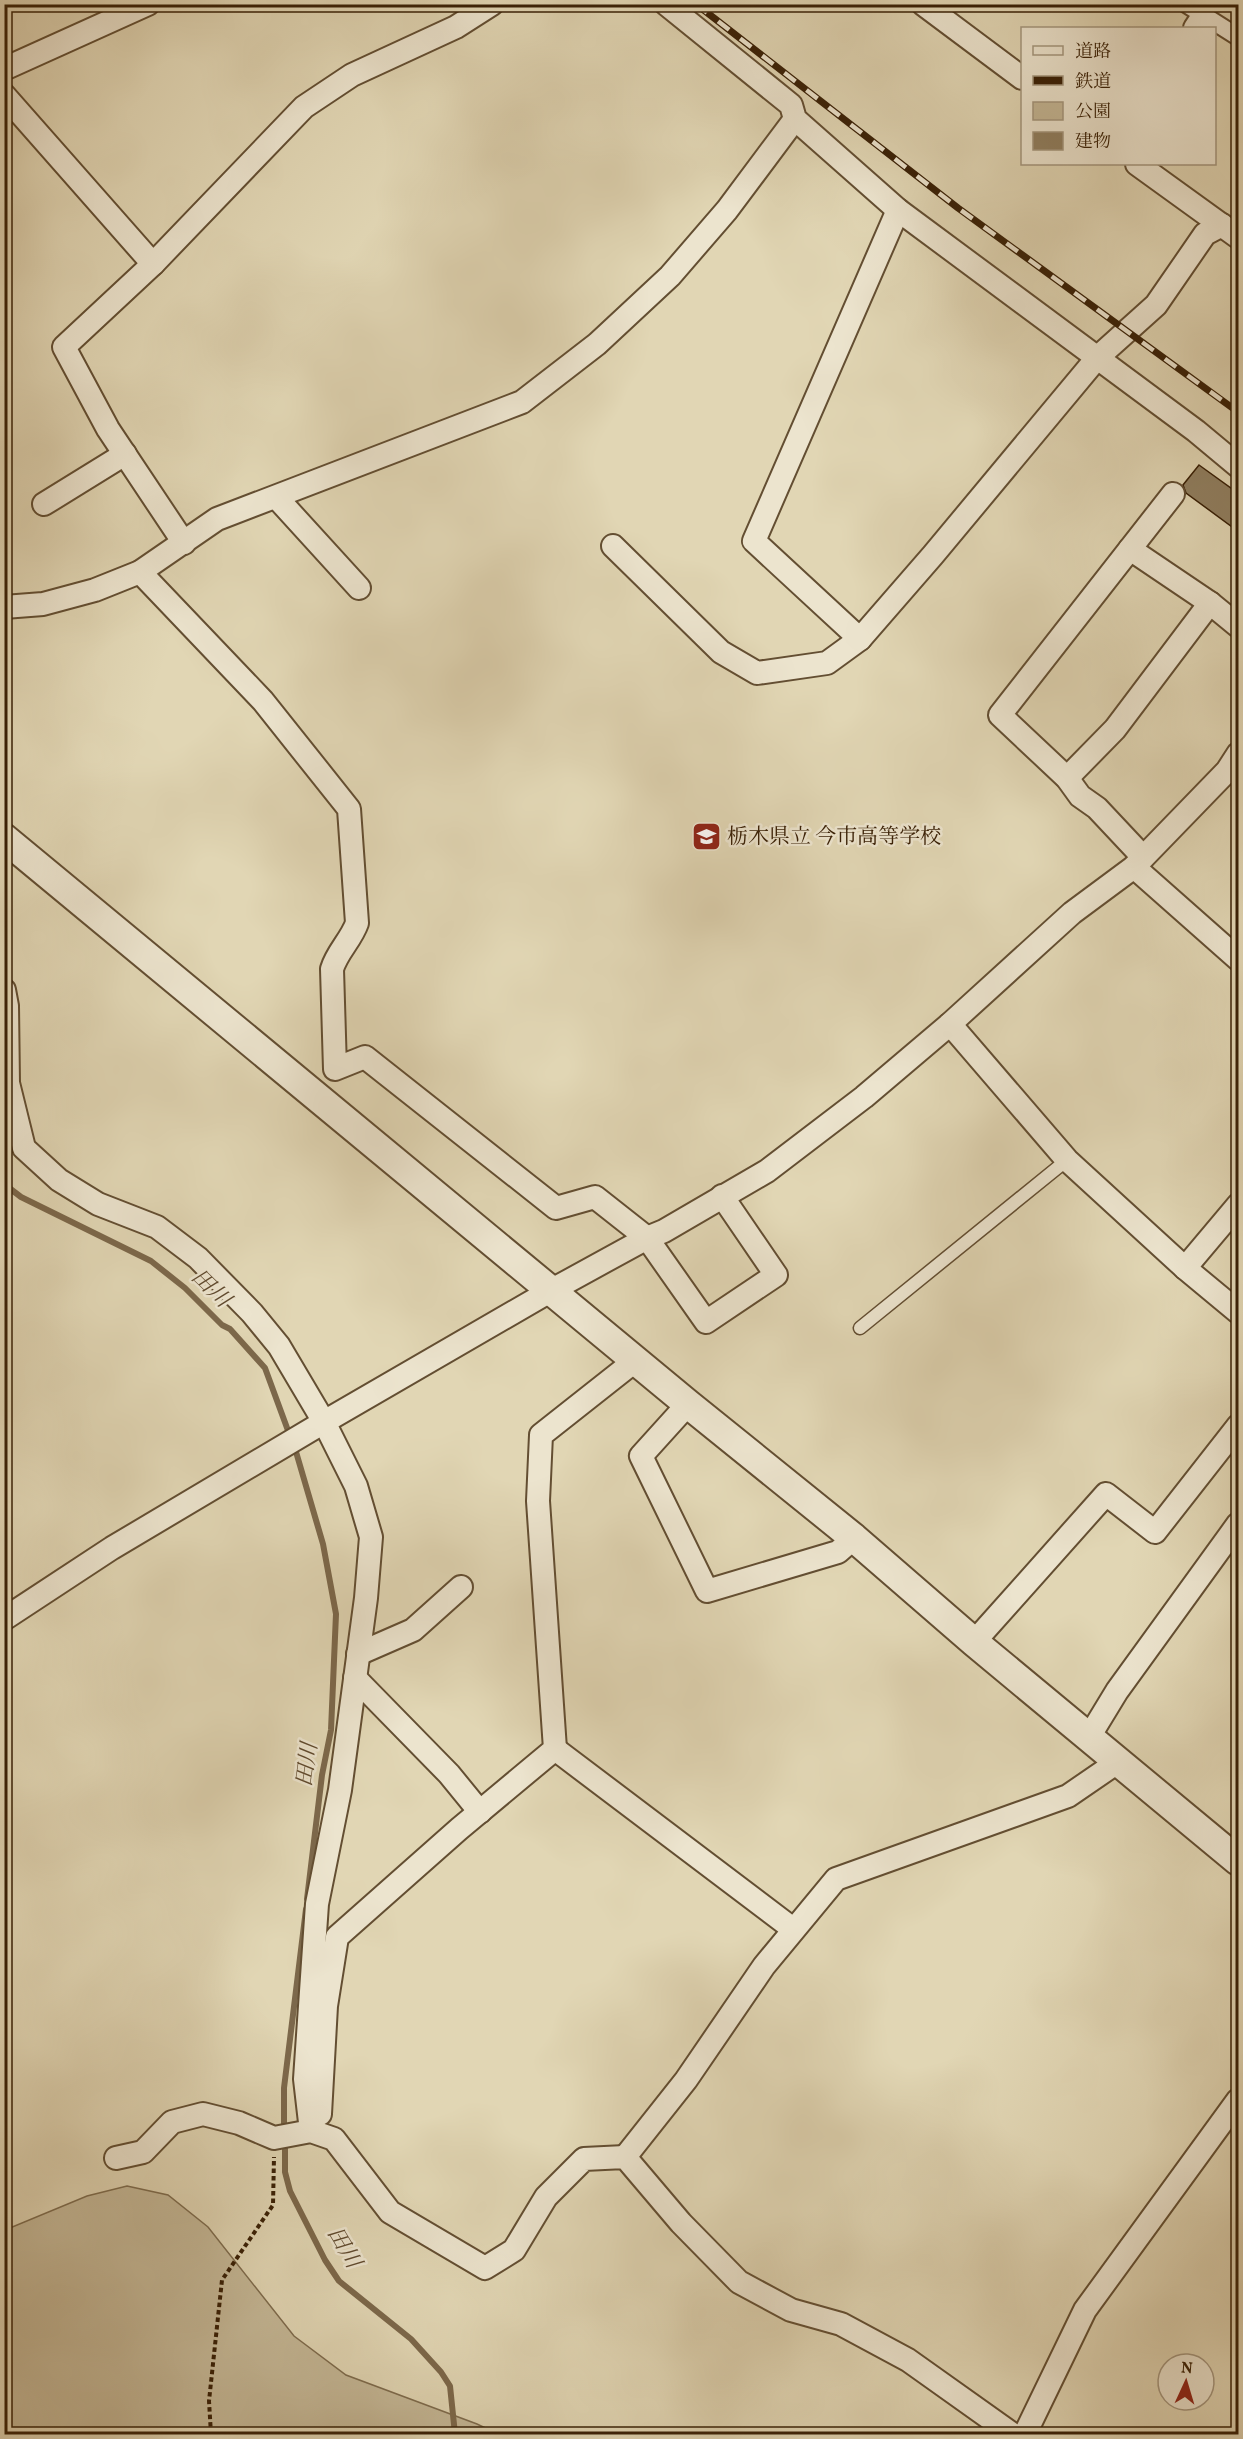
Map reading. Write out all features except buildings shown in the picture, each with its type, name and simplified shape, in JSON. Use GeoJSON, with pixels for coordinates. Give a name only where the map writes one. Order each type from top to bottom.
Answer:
{"type":"FeatureCollection","features":[{"type":"Feature","properties":{"kind":"street"},"geometry":{"type":"LineString","coordinates":[[4,69],[148,4]]}},
{"type":"Feature","properties":{"kind":"street"},"geometry":{"type":"LineString","coordinates":[[184,543],[108,429],[64,347],[153,264],[304,107],[352,75],[456,27],[492,4]]}},
{"type":"Feature","properties":{"kind":"street"},"geometry":{"type":"LineString","coordinates":[[666,4],[791,105],[795,119],[898,210],[1196,431],[1239,466]]}},
{"type":"Feature","properties":{"kind":"street"},"geometry":{"type":"LineString","coordinates":[[923,4],[1021,77]]}},
{"type":"Feature","properties":{"kind":"street"},"geometry":{"type":"LineString","coordinates":[[1195,16],[1239,37]]}},
{"type":"Feature","properties":{"kind":"street"},"geometry":{"type":"LineString","coordinates":[[4,95],[153,264]]}},
{"type":"Feature","properties":{"kind":"street"},"geometry":{"type":"LineString","coordinates":[[4,608],[43,604],[95,590],[140,572],[217,519],[277,498],[522,402],[597,344],[670,276],[727,210],[795,119]]}},
{"type":"Feature","properties":{"kind":"street"},"geometry":{"type":"LineString","coordinates":[[1138,165],[1231,231]]}},
{"type":"Feature","properties":{"kind":"street"},"geometry":{"type":"LineString","coordinates":[[860,639],[754,541],[898,210]]}},
{"type":"Feature","properties":{"kind":"street"},"geometry":{"type":"LineString","coordinates":[[613,546],[721,652],[757,672],[827,663],[860,639],[1097,358],[1156,305],[1205,234],[1231,231]]}},
{"type":"Feature","properties":{"kind":"street"},"geometry":{"type":"LineString","coordinates":[[44,504],[125,454]]}},
{"type":"Feature","properties":{"kind":"street"},"geometry":{"type":"LineString","coordinates":[[1173,494],[1000,715],[1067,778],[1080,795],[1097,808],[1139,862],[1239,959]]}},
{"type":"Feature","properties":{"kind":"street"},"geometry":{"type":"LineString","coordinates":[[277,498],[359,588]]}},
{"type":"Feature","properties":{"kind":"street"},"geometry":{"type":"LineString","coordinates":[[1130,549],[1210,603],[1239,626]]}},
{"type":"Feature","properties":{"kind":"street"},"geometry":{"type":"LineString","coordinates":[[140,572],[263,701],[349,809],[357,923],[354,932],[335,958],[332,969],[335,1069],[365,1057],[556,1208],[595,1197],[646,1238],[706,1322],[776,1275],[722,1196]]}},
{"type":"Feature","properties":{"kind":"street"},"geometry":{"type":"LineString","coordinates":[[1067,778],[1115,729],[1210,603]]}},
{"type":"Feature","properties":{"kind":"street"},"geometry":{"type":"LineString","coordinates":[[4,1619],[112,1548],[324,1422],[552,1290],[646,1238],[664,1231],[767,1171],[864,1097],[950,1024],[1072,913],[1139,862],[1235,768]]}},
{"type":"Feature","properties":{"kind":"street"},"geometry":{"type":"LineString","coordinates":[[4,838],[688,1404],[854,1538],[974,1642],[1239,1861]]}},
{"type":"Feature","properties":{"kind":"street"},"geometry":{"type":"LineString","coordinates":[[4,990],[7,1006],[8,1083],[24,1148],[59,1180],[98,1204],[156,1227],[198,1258],[252,1313],[279,1346],[324,1422],[356,1486],[371,1537],[366,1598],[340,1790],[317,1904],[305,2079],[315,2132]]}},
{"type":"Feature","properties":{"kind":"street"},"geometry":{"type":"LineString","coordinates":[[950,1024],[1067,1160],[1185,1268],[1239,1312]]}},
{"type":"Feature","properties":{"kind":"street"},"geometry":{"type":"LineString","coordinates":[[1185,1268],[1239,1205]]}},
{"type":"Feature","properties":{"kind":"street"},"geometry":{"type":"LineString","coordinates":[[636,1360],[541,1435],[538,1501],[555,1749],[793,1929]]}},
{"type":"Feature","properties":{"kind":"street"},"geometry":{"type":"LineString","coordinates":[[688,1404],[641,1456],[706,1591],[838,1552],[854,1538]]}},
{"type":"Feature","properties":{"kind":"street"},"geometry":{"type":"LineString","coordinates":[[974,1642],[1106,1494],[1155,1532],[1239,1426]]}},
{"type":"Feature","properties":{"kind":"street"},"geometry":{"type":"LineString","coordinates":[[1089,1737],[1117,1691],[1239,1524]]}},
{"type":"Feature","properties":{"kind":"street"},"geometry":{"type":"LineString","coordinates":[[358,1654],[412,1630],[461,1587]]}},
{"type":"Feature","properties":{"kind":"street"},"geometry":{"type":"LineString","coordinates":[[355,1678],[449,1774],[480,1812]]}},
{"type":"Feature","properties":{"kind":"street"},"geometry":{"type":"LineString","coordinates":[[315,2132],[326,2006],[337,1937],[555,1749]]}},
{"type":"Feature","properties":{"kind":"street"},"geometry":{"type":"LineString","coordinates":[[625,2157],[686,2080],[764,1966],[836,1879],[1068,1796],[1119,1761]]}},
{"type":"Feature","properties":{"kind":"street"},"geometry":{"type":"LineString","coordinates":[[1025,2434],[1085,2310],[1239,2100]]}},
{"type":"Feature","properties":{"kind":"street"},"geometry":{"type":"LineString","coordinates":[[116,2158],[143,2152],[172,2122],[203,2114],[239,2122],[274,2138],[315,2132],[334,2139],[390,2212],[485,2268],[514,2250],[546,2197],[584,2158],[625,2157]]}},
{"type":"Feature","properties":{"kind":"street"},"geometry":{"type":"LineString","coordinates":[[625,2157],[681,2223],[739,2282],[791,2310],[842,2324],[908,2360],[1012,2434]]}},
{"type":"Feature","properties":{"kind":"lane"},"geometry":{"type":"LineString","coordinates":[[860,1328],[1067,1160]]}},
{"type":"Feature","properties":{"kind":"path"},"geometry":{"type":"LineString","coordinates":[[211,2434],[209,2401],[222,2280],[273,2205],[274,2138]]}},
{"type":"Feature","properties":{"kind":"green space"},"geometry":{"type":"Polygon","coordinates":[[[127,2186],[168,2195],[208,2227],[294,2336],[346,2375],[498,2434],[5,2434],[5,2230],[87,2196],[127,2186]]]}},
{"type":"Feature","properties":{"kind":"waterway","name":"田川"},"geometry":{"type":"LineString","coordinates":[[4,1184],[21,1197],[151,1261],[185,1288],[222,1325],[230,1329],[265,1368],[290,1436]]}},
{"type":"Feature","properties":{"kind":"waterway","name":"田川"},"geometry":{"type":"LineString","coordinates":[[294,1445],[323,1544],[336,1614],[331,1730],[322,1775],[307,1899]]}},
{"type":"Feature","properties":{"kind":"waterway","name":"田川"},"geometry":{"type":"LineString","coordinates":[[284,2131],[284,2088],[306,1909]]}},
{"type":"Feature","properties":{"kind":"waterway","name":"田川"},"geometry":{"type":"LineString","coordinates":[[285,2141],[285,2172],[290,2191],[325,2260],[339,2281],[411,2339],[441,2372],[450,2386],[455,2434]]}},
{"type":"Feature","properties":{"kind":"railway"},"geometry":{"type":"LineString","coordinates":[[696,4],[958,208],[1238,412]]}},
{"type":"Feature","properties":{"kind":"place","name":"栃木県立 今市高等学校"},"geometry":{"type":"Point","coordinates":[706,837]}}]}
